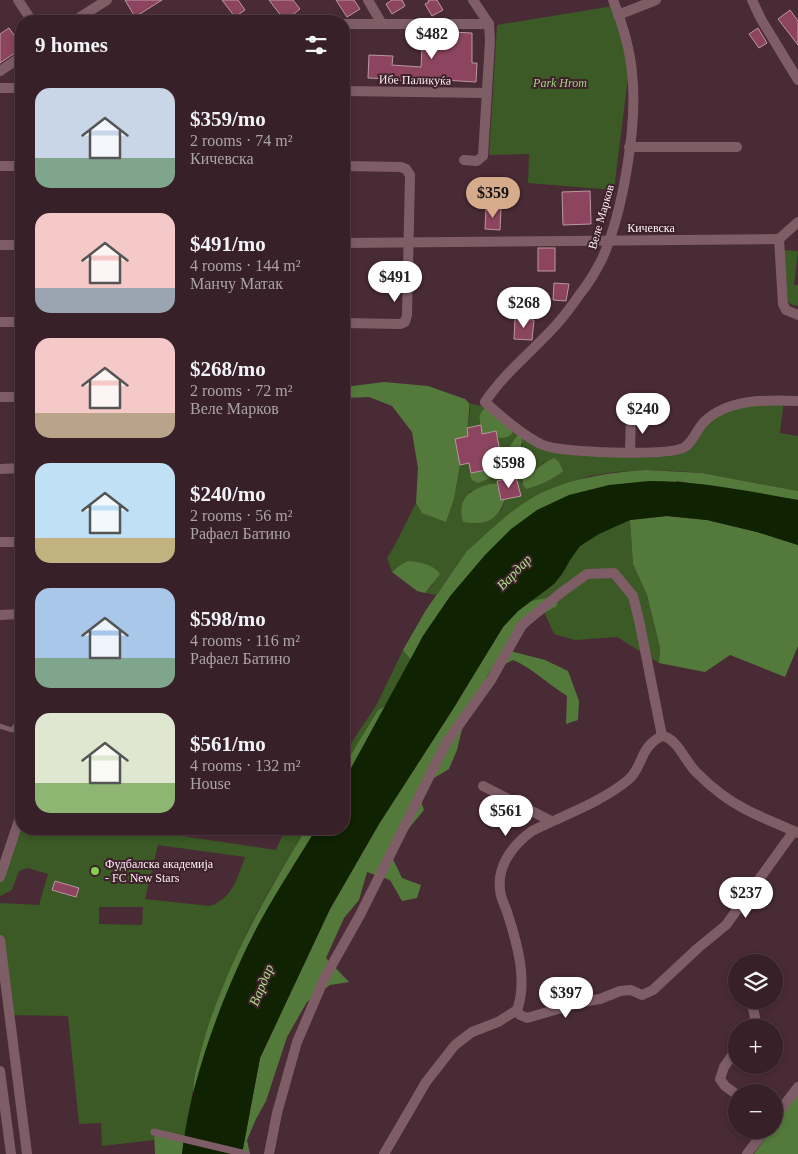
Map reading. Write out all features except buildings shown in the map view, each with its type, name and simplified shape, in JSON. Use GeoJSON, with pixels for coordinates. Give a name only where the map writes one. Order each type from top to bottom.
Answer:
{"type":"FeatureCollection","features":[{"type":"Feature","properties":{"kind":"street"},"geometry":{"type":"LineString","coordinates":[[18,0],[28,15]]}},
{"type":"Feature","properties":{"kind":"street"},"geometry":{"type":"LineString","coordinates":[[83,15],[107,0]]}},
{"type":"Feature","properties":{"kind":"street"},"geometry":{"type":"LineString","coordinates":[[368,0],[382,24]]}},
{"type":"Feature","properties":{"kind":"street"},"geometry":{"type":"LineString","coordinates":[[464,160],[480,160],[482,156],[490,41],[488,24],[473,0]]}},
{"type":"Feature","properties":{"kind":"street","name":"Веле Марков"},"geometry":{"type":"LineString","coordinates":[[613,0],[625,36],[632,73],[633,111],[621,197],[609,240],[601,260],[582,292],[557,324],[504,377],[485,402],[542,445],[579,451],[630,452]]}},
{"type":"Feature","properties":{"kind":"street"},"geometry":{"type":"LineString","coordinates":[[618,14],[656,0]]}},
{"type":"Feature","properties":{"kind":"street"},"geometry":{"type":"LineString","coordinates":[[752,0],[761,19],[798,80]]}},
{"type":"Feature","properties":{"kind":"street"},"geometry":{"type":"LineString","coordinates":[[350,24],[488,24]]}},
{"type":"Feature","properties":{"kind":"street"},"geometry":{"type":"LineString","coordinates":[[0,71],[15,61]]}},
{"type":"Feature","properties":{"kind":"street"},"geometry":{"type":"LineString","coordinates":[[0,88],[15,88]]}},
{"type":"Feature","properties":{"kind":"street","name":"Ибе Паликуќа"},"geometry":{"type":"LineString","coordinates":[[350,91],[486,93]]}},
{"type":"Feature","properties":{"kind":"street"},"geometry":{"type":"LineString","coordinates":[[629,147],[737,147]]}},
{"type":"Feature","properties":{"kind":"street"},"geometry":{"type":"LineString","coordinates":[[0,166],[15,166]]}},
{"type":"Feature","properties":{"kind":"street"},"geometry":{"type":"LineString","coordinates":[[350,166],[401,166],[410,175],[407,315],[405,322],[400,324],[350,323]]}},
{"type":"Feature","properties":{"kind":"street"},"geometry":{"type":"LineString","coordinates":[[798,222],[779,239],[783,304],[786,310],[798,315]]}},
{"type":"Feature","properties":{"kind":"street","name":"Кичевска"},"geometry":{"type":"LineString","coordinates":[[350,243],[779,239]]}},
{"type":"Feature","properties":{"kind":"street"},"geometry":{"type":"LineString","coordinates":[[0,245],[15,245]]}},
{"type":"Feature","properties":{"kind":"street"},"geometry":{"type":"LineString","coordinates":[[0,322],[15,322]]}},
{"type":"Feature","properties":{"kind":"street"},"geometry":{"type":"LineString","coordinates":[[0,397],[15,397]]}},
{"type":"Feature","properties":{"kind":"street"},"geometry":{"type":"LineString","coordinates":[[631,417],[630,452],[674,450],[684,448],[707,420],[718,412],[753,402],[798,401]]}},
{"type":"Feature","properties":{"kind":"street"},"geometry":{"type":"LineString","coordinates":[[0,469],[15,468]]}},
{"type":"Feature","properties":{"kind":"street"},"geometry":{"type":"LineString","coordinates":[[0,542],[15,542]]}},
{"type":"Feature","properties":{"kind":"street"},"geometry":{"type":"LineString","coordinates":[[269,1154],[277,1113],[296,1042],[324,979],[365,906],[446,743],[491,680],[522,625],[587,574],[614,573],[633,596],[640,620],[662,736]]}},
{"type":"Feature","properties":{"kind":"street"},"geometry":{"type":"LineString","coordinates":[[0,615],[15,614]]}},
{"type":"Feature","properties":{"kind":"street"},"geometry":{"type":"LineString","coordinates":[[384,1154],[426,1082],[456,1045],[472,1032],[498,1022],[516,1010],[520,1002],[519,961],[509,916],[500,891],[500,883],[503,867],[514,847],[532,831],[609,793],[630,779],[646,750],[652,742],[662,736],[675,742],[690,764],[716,790],[746,810],[796,832],[726,925],[653,990],[642,995],[631,990],[620,991],[600,999],[582,1002],[527,1018],[520,1015],[516,1010]]}},
{"type":"Feature","properties":{"kind":"street"},"geometry":{"type":"LineString","coordinates":[[483,786],[551,821]]}},
{"type":"Feature","properties":{"kind":"street"},"geometry":{"type":"LineString","coordinates":[[0,877],[15,832]]}},
{"type":"Feature","properties":{"kind":"street"},"geometry":{"type":"LineString","coordinates":[[0,940],[27,1154]]}},
{"type":"Feature","properties":{"kind":"street"},"geometry":{"type":"LineString","coordinates":[[728,1061],[720,1079],[728,1088]]}},
{"type":"Feature","properties":{"kind":"street"},"geometry":{"type":"LineString","coordinates":[[0,1071],[11,1154]]}},
{"type":"Feature","properties":{"kind":"street"},"geometry":{"type":"LineString","coordinates":[[783,1106],[798,1087]]}},
{"type":"Feature","properties":{"kind":"street"},"geometry":{"type":"LineString","coordinates":[[154,1132],[246,1154]]}},
{"type":"Feature","properties":{"kind":"street"},"geometry":{"type":"LineString","coordinates":[[747,1154],[758,1139]]}},
{"type":"Feature","properties":{"kind":"lane"},"geometry":{"type":"LineString","coordinates":[[0,726],[12,730],[15,727]]}},
{"type":"Feature","properties":{"kind":"green space","name":"Park Hrom"},"geometry":{"type":"Polygon","coordinates":[[[613,6],[630,62],[614,190],[528,183],[529,154],[489,155],[497,25],[613,6]]]}},
{"type":"Feature","properties":{"kind":"green space"},"geometry":{"type":"Polygon","coordinates":[[[784,250],[798,251],[794,285],[798,285],[798,306],[788,302],[784,250]]]}},
{"type":"Feature","properties":{"kind":"green space"},"geometry":{"type":"Polygon","coordinates":[[[384,382],[428,386],[465,399],[469,403],[468,436],[455,439],[460,465],[454,499],[446,522],[422,513],[416,503],[418,468],[412,432],[392,406],[369,397],[350,398],[350,386],[384,382]]]}},
{"type":"Feature","properties":{"kind":"green space"},"geometry":{"type":"Polygon","coordinates":[[[784,400],[780,433],[798,436],[798,491],[702,473],[675,471],[647,470],[589,476],[552,490],[518,508],[462,558],[436,595],[425,593],[432,585],[438,570],[414,563],[403,565],[392,572],[387,558],[416,503],[423,513],[446,521],[454,499],[460,465],[469,463],[472,480],[487,479],[496,476],[506,468],[518,454],[523,443],[513,441],[501,457],[497,436],[514,430],[542,445],[674,451],[718,412],[784,400]],[[544,462],[535,471],[523,478],[526,488],[544,483],[557,476],[544,462]],[[516,477],[497,481],[497,484],[489,484],[469,492],[501,511],[505,499],[520,496],[516,477]]]}},
{"type":"Feature","properties":{"kind":"green space"},"geometry":{"type":"Polygon","coordinates":[[[469,403],[486,407],[479,421],[481,425],[467,428],[470,410],[469,403]]]}},
{"type":"Feature","properties":{"kind":"green space"},"geometry":{"type":"Polygon","coordinates":[[[486,407],[514,430],[510,436],[499,438],[495,431],[482,434],[480,416],[486,407]]]}},
{"type":"Feature","properties":{"kind":"green space"},"geometry":{"type":"Polygon","coordinates":[[[518,435],[522,437],[521,445],[514,460],[508,466],[478,483],[472,480],[471,473],[486,470],[484,460],[502,455],[508,450],[518,435]]]}},
{"type":"Feature","properties":{"kind":"green space"},"geometry":{"type":"Polygon","coordinates":[[[554,458],[559,462],[563,471],[546,482],[526,489],[523,485],[523,478],[554,458]]]}},
{"type":"Feature","properties":{"kind":"green space"},"geometry":{"type":"Polygon","coordinates":[[[647,470],[702,473],[798,491],[798,500],[677,481],[451,595],[423,636],[411,660],[403,650],[426,610],[467,551],[517,508],[531,498],[562,484],[612,473],[647,470]]]}},
{"type":"Feature","properties":{"kind":"green space"},"geometry":{"type":"Polygon","coordinates":[[[489,484],[497,484],[501,500],[505,499],[498,513],[484,522],[463,522],[463,501],[476,489],[489,484]]]}},
{"type":"Feature","properties":{"kind":"green space"},"geometry":{"type":"Polygon","coordinates":[[[667,516],[707,520],[757,532],[798,545],[798,646],[785,677],[730,655],[705,672],[659,663],[660,648],[647,595],[633,564],[630,520],[667,516]]]}},
{"type":"Feature","properties":{"kind":"green space"},"geometry":{"type":"Polygon","coordinates":[[[630,520],[633,564],[647,595],[660,648],[659,663],[617,637],[575,640],[554,634],[544,612],[531,601],[558,579],[581,545],[598,534],[630,520]]]}},
{"type":"Feature","properties":{"kind":"green space"},"geometry":{"type":"Polygon","coordinates":[[[408,561],[430,566],[440,574],[425,593],[417,591],[392,572],[408,561]]]}},
{"type":"Feature","properties":{"kind":"green space"},"geometry":{"type":"Polygon","coordinates":[[[558,596],[557,606],[542,614],[530,624],[510,651],[545,660],[568,671],[579,701],[578,720],[566,724],[567,696],[520,663],[513,660],[490,671],[463,725],[457,750],[449,769],[434,778],[418,792],[424,810],[400,839],[391,855],[402,878],[421,885],[417,898],[402,901],[390,880],[367,872],[359,900],[344,918],[326,958],[349,982],[330,985],[307,1002],[287,1037],[266,1101],[247,1140],[250,1154],[242,1154],[260,1058],[330,909],[379,824],[503,627],[518,611],[531,601],[558,596]]]}},
{"type":"Feature","properties":{"kind":"green space"},"geometry":{"type":"Polygon","coordinates":[[[403,650],[411,660],[386,706],[378,710],[350,756],[350,745],[377,704],[403,650]]]}},
{"type":"Feature","properties":{"kind":"green space"},"geometry":{"type":"Polygon","coordinates":[[[386,706],[350,770],[350,756],[378,710],[386,706]]]}},
{"type":"Feature","properties":{"kind":"green space"},"geometry":{"type":"Polygon","coordinates":[[[18,835],[175,835],[276,850],[282,835],[302,835],[247,932],[220,993],[199,1057],[184,1139],[154,1133],[154,1140],[102,1146],[101,1123],[79,1124],[68,1016],[10,1015],[0,940],[0,903],[39,905],[48,874],[28,868],[19,871],[12,890],[0,896],[0,877],[18,835]],[[158,845],[145,899],[210,906],[218,903],[229,893],[237,879],[245,857],[158,845]],[[99,907],[99,924],[142,925],[143,907],[99,907]]]}},
{"type":"Feature","properties":{"kind":"green space"},"geometry":{"type":"Polygon","coordinates":[[[302,835],[312,835],[247,947],[224,1001],[193,1093],[196,1069],[216,1003],[250,926],[302,835]]]}},
{"type":"Feature","properties":{"kind":"green space"},"geometry":{"type":"Polygon","coordinates":[[[798,1093],[798,1154],[754,1154],[765,1139],[783,1139],[783,1114],[798,1093]]]}},
{"type":"Feature","properties":{"kind":"green space"},"geometry":{"type":"Polygon","coordinates":[[[154,1132],[184,1139],[182,1154],[155,1154],[154,1132]]]}},
{"type":"Feature","properties":{"kind":"water","name":"Вардар"},"geometry":{"type":"Polygon","coordinates":[[[668,481],[742,490],[798,500],[798,545],[757,532],[707,520],[667,516],[630,520],[599,534],[580,546],[554,584],[518,611],[503,627],[379,824],[330,909],[260,1058],[242,1154],[182,1154],[186,1125],[201,1065],[222,1004],[248,946],[268,908],[312,835],[350,835],[350,770],[423,636],[451,595],[485,555],[511,529],[537,510],[569,495],[609,485],[668,481]]]}},
{"type":"Feature","properties":{"kind":"place","name":"Фудбалска академија - FC New Stars"},"geometry":{"type":"Point","coordinates":[95,871]}}]}
